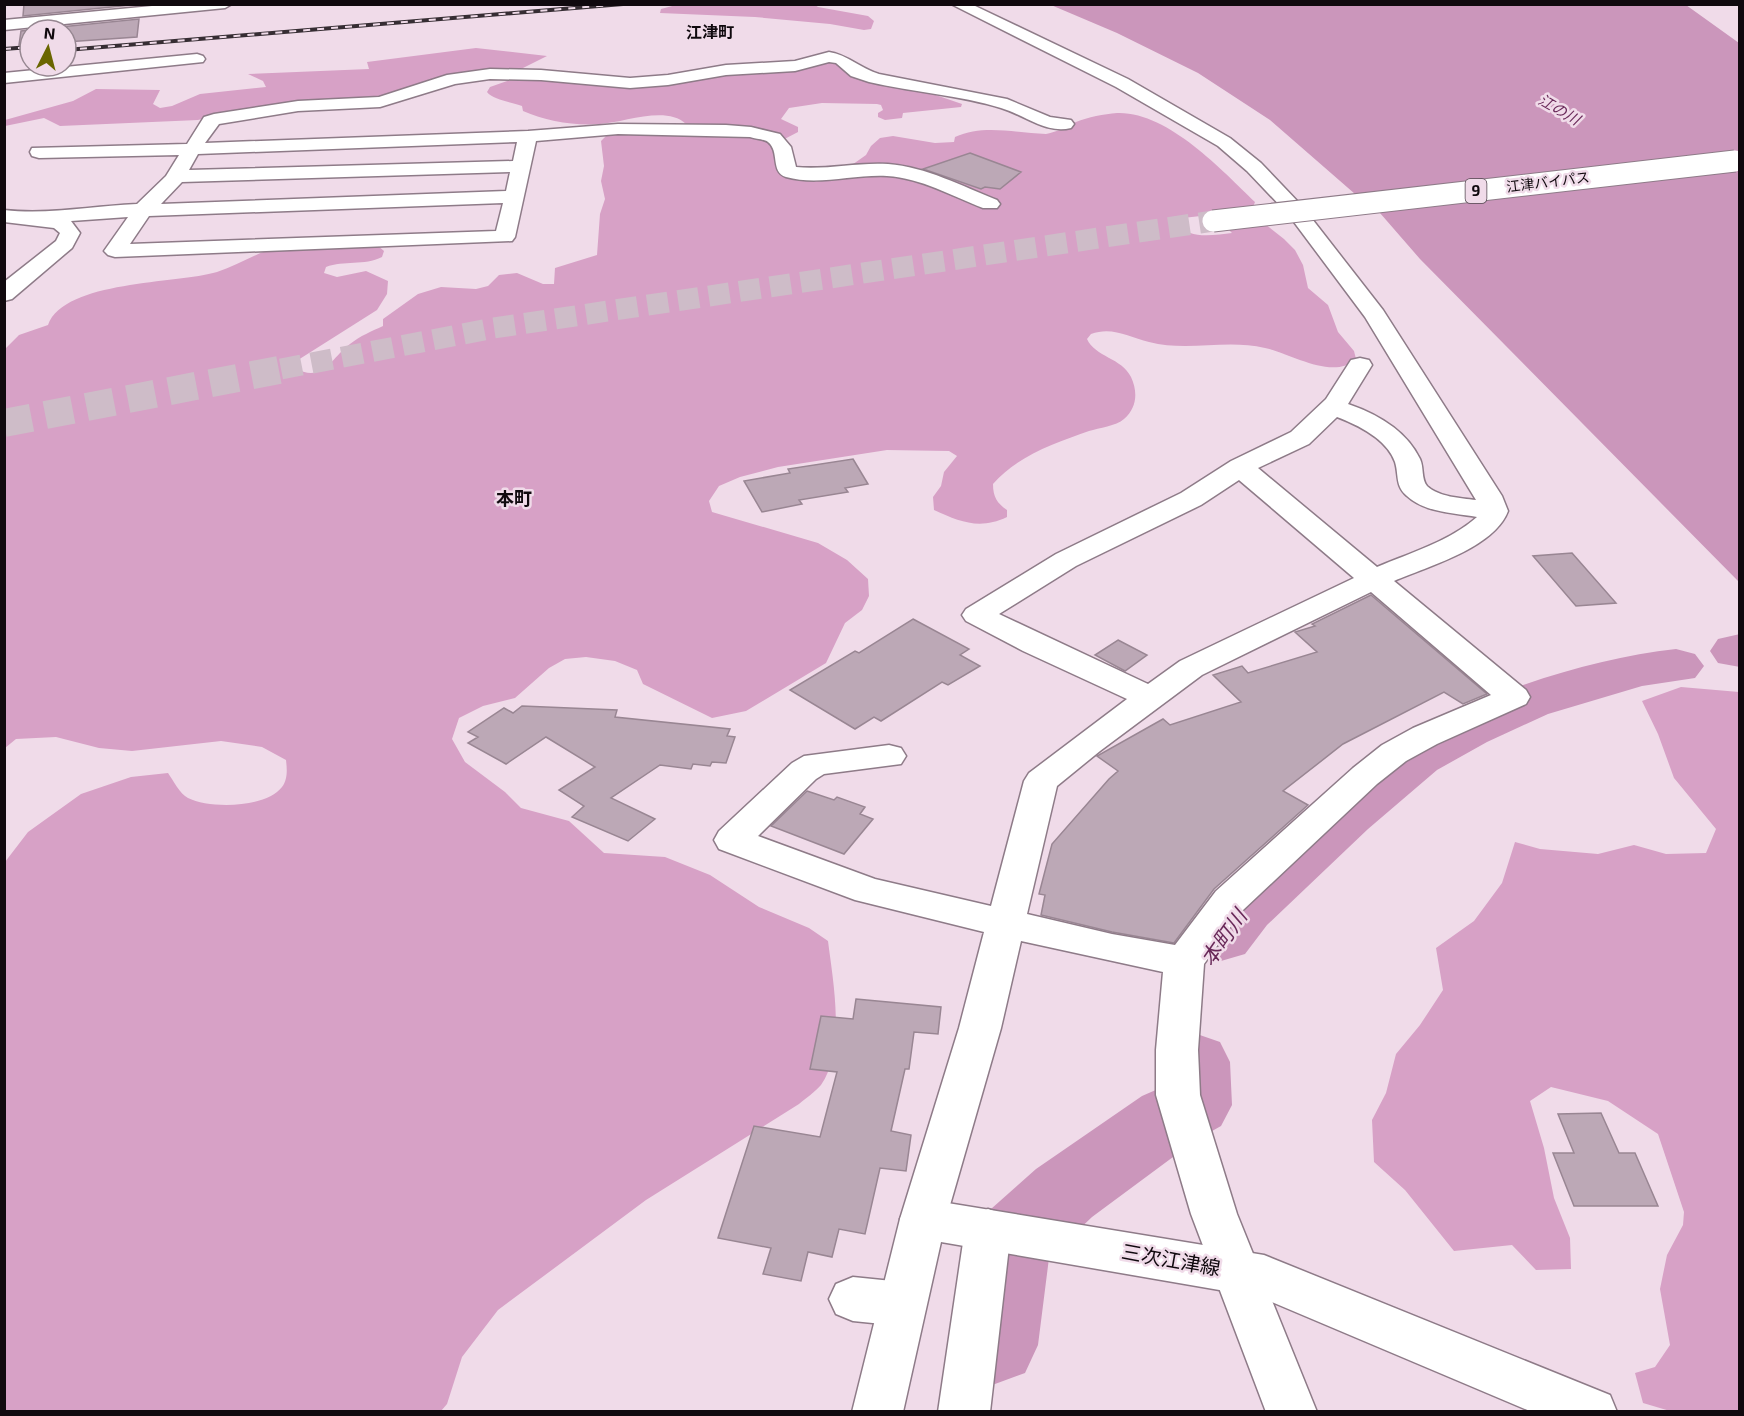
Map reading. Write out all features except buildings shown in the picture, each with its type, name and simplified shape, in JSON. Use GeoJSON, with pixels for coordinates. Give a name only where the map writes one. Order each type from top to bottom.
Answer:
{"type":"FeatureCollection","features":[{"type":"Feature","properties":{"kind":"main road"},"geometry":{"type":"LineString","coordinates":[[4,25],[225,4]]}},
{"type":"Feature","properties":{"kind":"main road"},"geometry":{"type":"LineString","coordinates":[[958,4],[1122,83],[1195,124],[1224,142],[1303,209],[1398,347],[1435,414],[1488,496],[1487,521]]}},
{"type":"Feature","properties":{"kind":"main road"},"geometry":{"type":"LineString","coordinates":[[528,136],[505,237],[115,251],[143,210],[175,176],[210,121],[221,116],[298,106],[380,102],[466,76],[532,75],[630,83],[668,80],[726,70],[790,66],[829,57],[841,59],[857,72],[875,78],[1007,104],[1046,122],[1065,124]]}},
{"type":"Feature","properties":{"kind":"main road"},"geometry":{"type":"LineString","coordinates":[[4,78],[197,59]]}},
{"type":"Feature","properties":{"kind":"main road"},"geometry":{"type":"LineString","coordinates":[[310,243],[368,117]]}},
{"type":"Feature","properties":{"kind":"main road"},"geometry":{"type":"LineString","coordinates":[[39,152],[191,149],[528,136],[618,129],[751,132],[766,135],[780,144],[787,170],[791,172],[897,171],[990,204]]}},
{"type":"Feature","properties":{"kind":"main road"},"geometry":{"type":"LineString","coordinates":[[1303,209],[1734,161]]}},
{"type":"Feature","properties":{"kind":"main road"},"geometry":{"type":"LineString","coordinates":[[175,176],[521,166]]}},
{"type":"Feature","properties":{"kind":"main road","name":"江津バイパス"},"geometry":{"type":"LineString","coordinates":[[1213,221],[1603,176]]}},
{"type":"Feature","properties":{"kind":"main road"},"geometry":{"type":"LineString","coordinates":[[36,218],[95,212],[514,197]]}},
{"type":"Feature","properties":{"kind":"main road"},"geometry":{"type":"LineString","coordinates":[[4,216],[59,222],[70,233],[68,240],[4,294]]}},
{"type":"Feature","properties":{"kind":"main road"},"geometry":{"type":"LineString","coordinates":[[1152,697],[1034,644],[977,615],[1066,560],[1191,499],[1240,467],[1300,438],[1333,407],[1360,365]]}},
{"type":"Feature","properties":{"kind":"main road"},"geometry":{"type":"LineString","coordinates":[[1333,407],[1350,412],[1390,438],[1407,457],[1408,477],[1411,485],[1418,492],[1487,521]]}},
{"type":"Feature","properties":{"kind":"main road"},"geometry":{"type":"LineString","coordinates":[[1240,467],[1514,697],[1425,736],[1394,753],[1365,776],[1229,901],[1184,961],[1177,1050],[1178,1095],[1214,1214],[1292,1412]]}},
{"type":"Feature","properties":{"kind":"main road"},"geometry":{"type":"LineString","coordinates":[[877,1412],[923,1219],[980,1028],[1041,781],[1088,743],[1191,668],[1228,648],[1375,579],[1447,549],[1487,521]]}},
{"type":"Feature","properties":{"kind":"main road"},"geometry":{"type":"LineString","coordinates":[[890,756],[816,764],[804,771],[732,840],[868,891],[1112,948],[1184,961]]}},
{"type":"Feature","properties":{"kind":"main road","name":"三次江津線"},"geometry":{"type":"LineString","coordinates":[[923,1219],[1264,1276],[1592,1412]]}},
{"type":"Feature","properties":{"kind":"main road"},"geometry":{"type":"LineString","coordinates":[[964,1412],[988,1229]]}},
{"type":"Feature","properties":{"kind":"main road"},"geometry":{"type":"LineString","coordinates":[[853,1299],[902,1304]]}},
{"type":"Feature","properties":{"kind":"shaded area"},"geometry":{"type":"Polygon","coordinates":[[[676,5],[815,5],[868,16],[874,21],[871,29],[864,30],[830,24],[755,17],[660,13],[661,9],[676,5]]]}},
{"type":"Feature","properties":{"kind":"shaded area"},"geometry":{"type":"Polygon","coordinates":[[[476,48],[547,56],[513,73],[397,95],[217,115],[198,120],[60,126],[44,118],[5,126],[5,120],[73,101],[96,89],[160,90],[153,104],[160,108],[172,106],[200,94],[266,87],[263,81],[248,74],[369,69],[367,62],[476,48]]]}},
{"type":"Feature","properties":{"kind":"shaded area"},"geometry":{"type":"Polygon","coordinates":[[[817,59],[842,63],[962,104],[961,107],[903,113],[902,118],[885,120],[878,117],[878,113],[883,110],[881,105],[877,104],[822,103],[789,108],[781,119],[798,127],[798,132],[775,144],[777,171],[782,175],[849,167],[866,155],[871,146],[880,138],[893,136],[935,143],[954,142],[955,137],[966,133],[988,130],[1046,134],[1096,116],[1117,113],[1136,115],[1174,132],[1192,145],[1227,174],[1255,202],[1253,207],[1236,212],[1183,218],[1177,223],[1188,232],[1202,235],[1232,233],[1227,228],[1265,224],[1295,250],[1303,265],[1308,288],[1328,305],[1338,332],[1354,351],[1356,359],[1347,365],[1324,367],[1265,348],[1236,345],[1163,345],[1120,333],[1106,331],[1091,334],[1087,339],[1091,345],[1121,366],[1131,377],[1135,388],[1132,410],[1117,423],[1050,446],[1013,466],[993,484],[995,496],[1007,510],[1007,517],[988,523],[961,521],[934,510],[933,497],[941,486],[944,472],[957,456],[949,451],[887,450],[778,467],[740,477],[719,486],[709,501],[712,512],[818,543],[847,560],[868,579],[869,596],[862,610],[845,623],[826,663],[746,711],[712,718],[643,684],[637,670],[615,661],[586,657],[565,659],[549,668],[515,698],[483,706],[459,718],[452,739],[465,762],[505,792],[521,808],[569,821],[604,853],[665,857],[710,875],[759,907],[809,928],[828,941],[835,995],[836,1034],[829,1070],[821,1085],[799,1104],[646,1200],[498,1310],[462,1357],[447,1404],[441,1411],[5,1411],[5,862],[28,832],[81,794],[131,777],[168,773],[179,790],[188,798],[198,802],[223,805],[251,803],[274,794],[284,784],[287,770],[286,760],[262,747],[221,741],[132,751],[99,748],[56,737],[16,739],[5,748],[5,349],[19,335],[48,325],[58,310],[76,299],[98,292],[217,272],[264,252],[292,245],[377,245],[384,251],[382,257],[326,267],[324,273],[337,277],[366,271],[388,281],[387,294],[377,310],[298,360],[295,368],[313,373],[320,371],[354,341],[383,326],[383,319],[418,294],[441,287],[476,289],[488,286],[499,275],[517,273],[543,284],[554,284],[555,268],[597,255],[600,214],[605,199],[601,181],[604,166],[601,141],[606,136],[685,126],[686,124],[678,119],[656,115],[600,124],[560,122],[532,115],[523,111],[522,106],[490,95],[487,92],[490,87],[521,76],[649,87],[817,59]]]}},
{"type":"Feature","properties":{"kind":"shaded area"},"geometry":{"type":"Polygon","coordinates":[[[1681,687],[1739,692],[1739,1411],[1670,1411],[1643,1403],[1635,1373],[1655,1367],[1670,1345],[1660,1289],[1667,1255],[1683,1225],[1684,1212],[1658,1134],[1608,1101],[1551,1087],[1530,1101],[1544,1148],[1554,1198],[1570,1238],[1571,1269],[1536,1270],[1512,1245],[1454,1251],[1405,1190],[1374,1162],[1372,1120],[1386,1093],[1396,1054],[1420,1025],[1443,990],[1436,948],[1474,921],[1502,883],[1515,842],[1540,849],[1598,854],[1634,845],[1666,854],[1706,853],[1716,829],[1674,778],[1658,734],[1642,701],[1681,687]]]}},
{"type":"Feature","properties":{"kind":"water","name":"江の川"},"geometry":{"type":"Polygon","coordinates":[[[1051,5],[1686,5],[1739,43],[1739,582],[1420,259],[1380,213],[1270,120],[1198,73],[1117,33],[1051,5]]]}},
{"type":"Feature","properties":{"kind":"waterway","name":"本町川"},"geometry":{"type":"LineString","coordinates":[[1221,937],[1244,908],[1346,814],[1416,757],[1467,729],[1528,702],[1637,670],[1676,666]]}},
{"type":"Feature","properties":{"kind":"waterway","name":"本町川"},"geometry":{"type":"LineString","coordinates":[[995,1345],[1011,1242],[1064,1193],[1169,1118],[1195,1105],[1194,1062]]}},
{"type":"Feature","properties":{"kind":"tunnel"},"geometry":{"type":"LineString","coordinates":[[281,369],[494,328],[1213,221]]}},
{"type":"Feature","properties":{"kind":"tunnel"},"geometry":{"type":"LineString","coordinates":[[4,423],[289,368]]}},
{"type":"Feature","properties":{"kind":"railway"},"geometry":{"type":"LineString","coordinates":[[78,49],[623,4]]}},
{"type":"Feature","properties":{"kind":"railway"},"geometry":{"type":"LineString","coordinates":[[4,49],[18,48]]}},
{"type":"Feature","properties":{"kind":"district","name":"江津町"},"geometry":{"type":"Point","coordinates":[710,32]}},
{"type":"Feature","properties":{"kind":"district","name":"本町"},"geometry":{"type":"Point","coordinates":[514,499]}}]}
